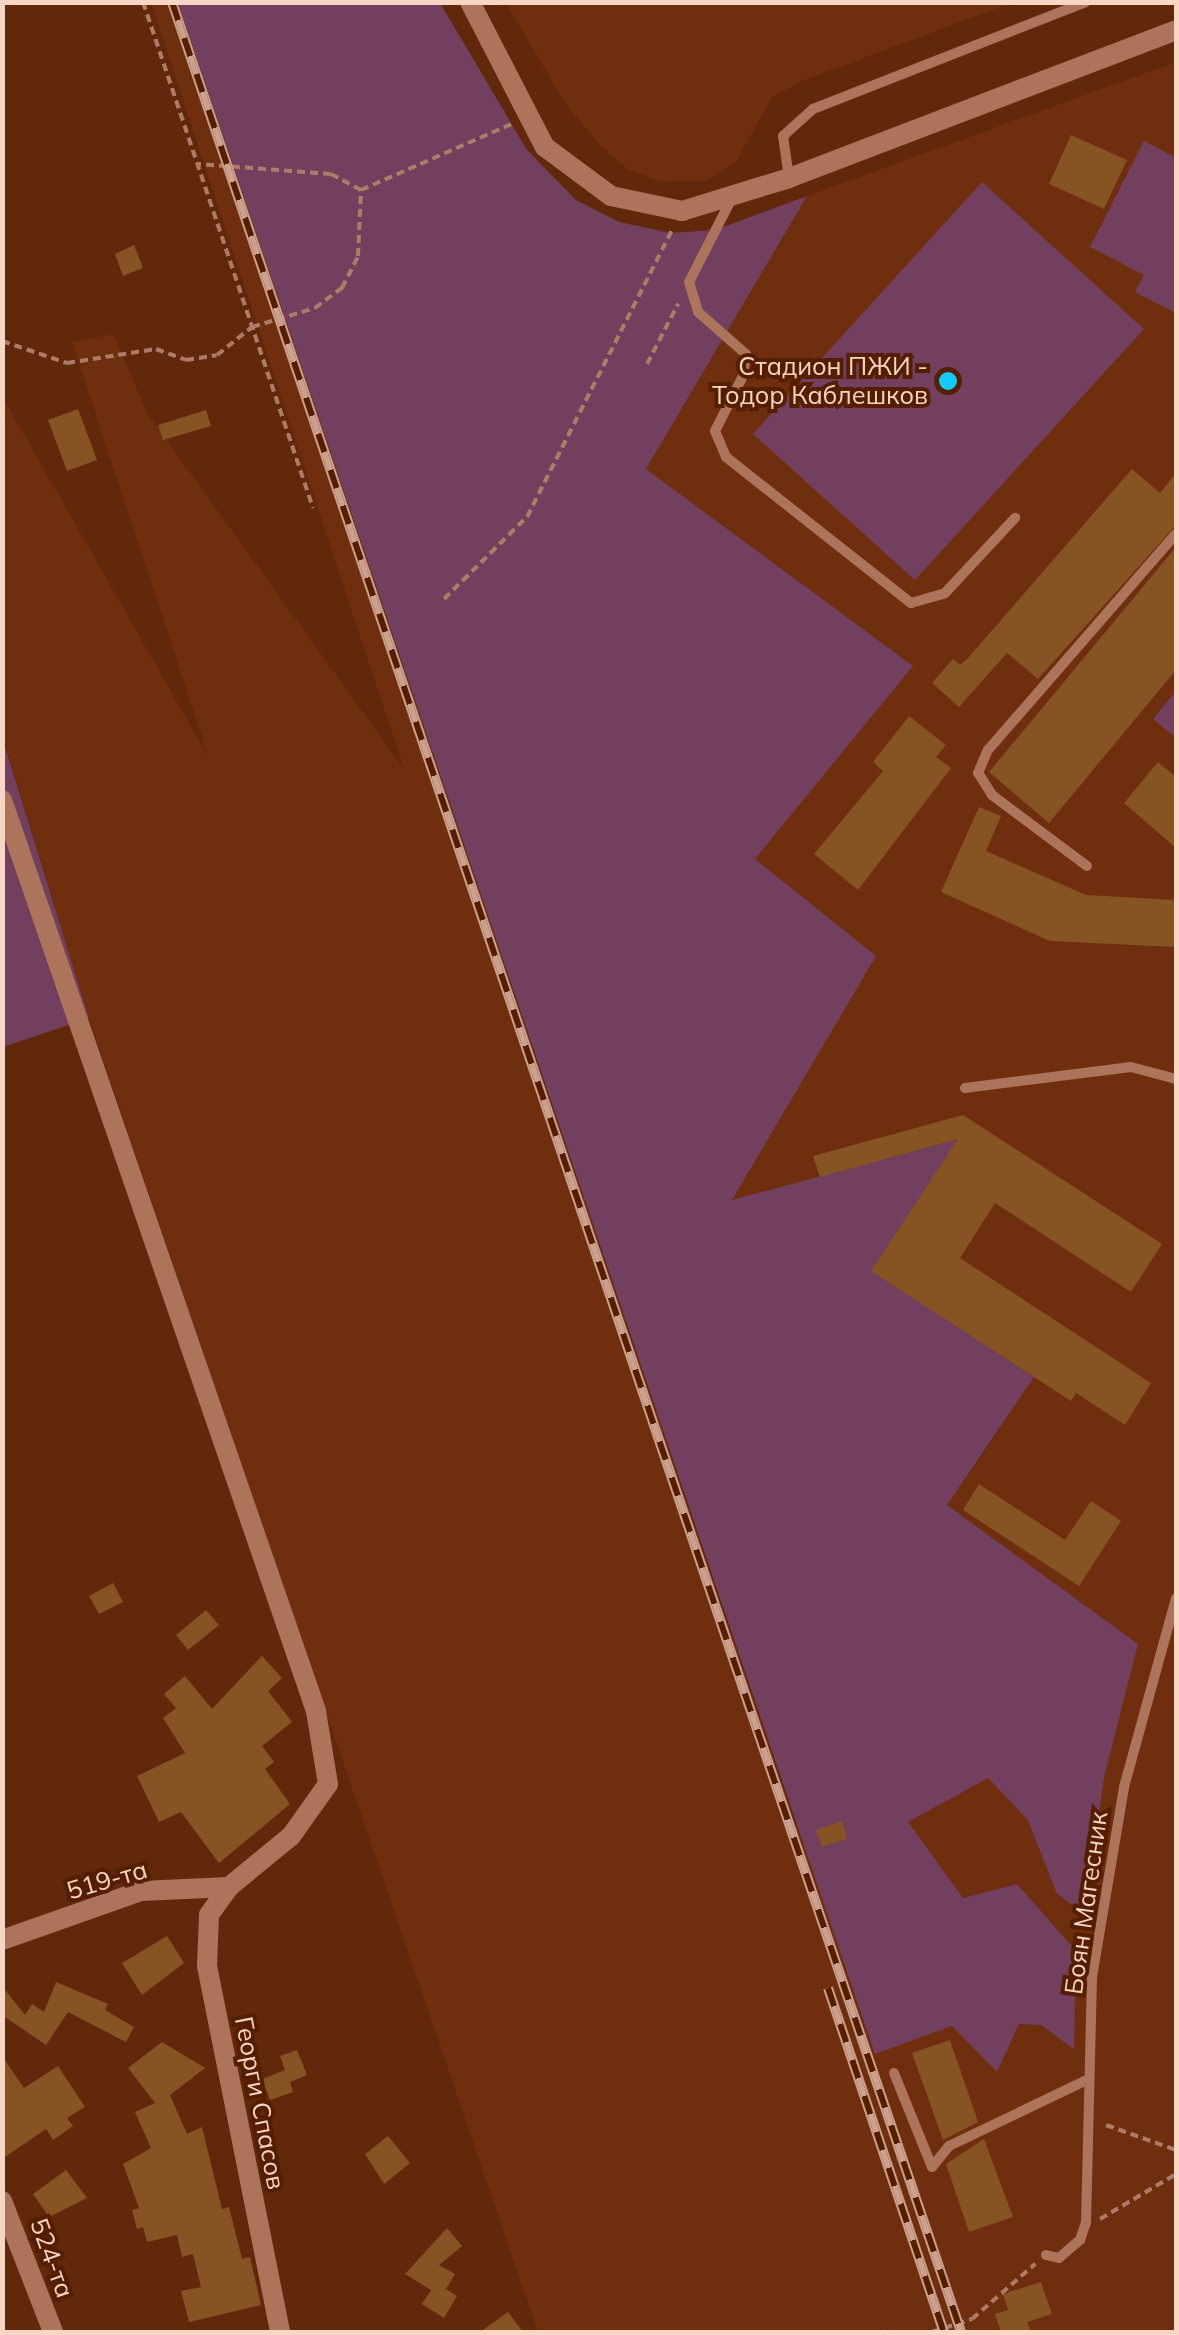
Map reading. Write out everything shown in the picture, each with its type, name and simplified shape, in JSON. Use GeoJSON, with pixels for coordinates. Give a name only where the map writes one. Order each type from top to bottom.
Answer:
{"type":"FeatureCollection","features":[{"type":"Feature","properties":{"kind":"street"},"geometry":{"type":"LineString","coordinates":[[470,2],[544,147],[576,175],[611,196],[682,210],[788,178],[1176,30]]}},
{"type":"Feature","properties":{"kind":"street"},"geometry":{"type":"LineString","coordinates":[[2,800],[316,1711],[328,1784],[291,1836],[228,1887]]}},
{"type":"Feature","properties":{"kind":"street","name":"519-та"},"geometry":{"type":"LineString","coordinates":[[2,1940],[141,1891],[228,1887]]}},
{"type":"Feature","properties":{"kind":"street","name":"Георги Спасов"},"geometry":{"type":"LineString","coordinates":[[228,1887],[209,1915],[207,1966],[280,2332]]}},
{"type":"Feature","properties":{"kind":"street","name":"524-та"},"geometry":{"type":"LineString","coordinates":[[2,2201],[53,2332]]}},
{"type":"Feature","properties":{"kind":"lane"},"geometry":{"type":"LineString","coordinates":[[788,178],[783,136],[797,118],[1086,2]]}},
{"type":"Feature","properties":{"kind":"lane"},"geometry":{"type":"LineString","coordinates":[[732,197],[689,282],[698,312],[746,354],[743,376],[715,431],[726,457],[911,603],[945,593],[1015,518]]}},
{"type":"Feature","properties":{"kind":"lane"},"geometry":{"type":"LineString","coordinates":[[1087,866],[992,795],[978,773],[988,750],[1176,534]]}},
{"type":"Feature","properties":{"kind":"lane"},"geometry":{"type":"LineString","coordinates":[[965,1088],[1131,1066],[1176,1078]]}},
{"type":"Feature","properties":{"kind":"lane","name":"Боян Магесник"},"geometry":{"type":"LineString","coordinates":[[1086,2223],[1092,1977],[1124,1786],[1176,1598]]}},
{"type":"Feature","properties":{"kind":"lane"},"geometry":{"type":"LineString","coordinates":[[894,2074],[932,2166],[949,2146],[1090,2079]]}},
{"type":"Feature","properties":{"kind":"lane"},"geometry":{"type":"LineString","coordinates":[[1046,2254],[1059,2258],[1080,2240],[1086,2223]]}},
{"type":"Feature","properties":{"kind":"path"},"geometry":{"type":"LineString","coordinates":[[143,2],[313,508]]}},
{"type":"Feature","properties":{"kind":"path"},"geometry":{"type":"LineString","coordinates":[[361,190],[529,116]]}},
{"type":"Feature","properties":{"kind":"path"},"geometry":{"type":"LineString","coordinates":[[198,164],[331,174],[361,190]]}},
{"type":"Feature","properties":{"kind":"path"},"geometry":{"type":"LineString","coordinates":[[2,341],[67,363],[156,349],[186,360],[217,356],[252,328],[315,308],[342,288],[358,256],[361,190]]}},
{"type":"Feature","properties":{"kind":"path"},"geometry":{"type":"LineString","coordinates":[[444,599],[527,517],[682,210]]}},
{"type":"Feature","properties":{"kind":"path"},"geometry":{"type":"LineString","coordinates":[[648,364],[689,282]]}},
{"type":"Feature","properties":{"kind":"path"},"geometry":{"type":"LineString","coordinates":[[1088,2116],[1176,2150]]}},
{"type":"Feature","properties":{"kind":"path"},"geometry":{"type":"LineString","coordinates":[[1086,2223],[1112,2215],[1176,2174]]}},
{"type":"Feature","properties":{"kind":"path"},"geometry":{"type":"LineString","coordinates":[[932,2332],[972,2320],[1046,2254]]}},
{"type":"Feature","properties":{"kind":"shaded area"},"geometry":{"type":"Polygon","coordinates":[[[151,3],[178,3],[796,1825],[1138,1644],[947,1505],[1000,1428],[871,1271],[957,1139],[731,1201],[875,956],[755,859],[913,666],[646,469],[807,196],[1176,62],[1176,2332],[883,2332],[880,2327],[880,2332],[538,2332],[89,1018],[3,737],[2,396],[209,758],[72,342],[113,334],[147,413],[404,769],[151,3]]]}},
{"type":"Feature","properties":{"kind":"shaded area"},"geometry":{"type":"Polygon","coordinates":[[[178,3],[440,3],[527,150],[576,200],[619,222],[671,233],[715,230],[807,196],[646,469],[913,666],[755,859],[876,956],[732,1200],[958,1139],[872,1271],[1034,1377],[947,1505],[1138,1644],[1104,1777],[1085,1914],[1057,1894],[1028,1820],[988,1778],[908,1822],[963,1898],[1017,1884],[1076,1951],[1074,2049],[1041,2025],[1019,2024],[997,2072],[952,2026],[875,2054],[178,3]]]}},
{"type":"Feature","properties":{"kind":"shaded area"},"geometry":{"type":"Polygon","coordinates":[[[506,3],[1011,3],[802,81],[772,97],[736,162],[705,181],[662,182],[628,170],[598,143],[563,100],[506,3]]]}},
{"type":"Feature","properties":{"kind":"shaded area"},"geometry":{"type":"Polygon","coordinates":[[[1144,141],[1176,158],[1176,313],[1135,292],[1144,275],[1090,247],[1144,141]]]}},
{"type":"Feature","properties":{"kind":"shaded area","name":"Стадион ПЖИ - Тодор Каблешков"},"geometry":{"type":"Polygon","coordinates":[[[982,182],[1144,329],[915,580],[753,434],[982,182]]]}},
{"type":"Feature","properties":{"kind":"shaded area"},"geometry":{"type":"Polygon","coordinates":[[[1176,691],[1176,738],[1153,719],[1176,691]]]}},
{"type":"Feature","properties":{"kind":"shaded area"},"geometry":{"type":"Polygon","coordinates":[[[2,737],[89,1018],[3,1047],[2,1047],[2,737]]]}},
{"type":"Feature","properties":{"kind":"building"},"geometry":{"type":"Polygon","coordinates":[[[1071,135],[1127,160],[1104,209],[1049,184],[1071,135]]]}},
{"type":"Feature","properties":{"kind":"building"},"geometry":{"type":"Polygon","coordinates":[[[134,245],[143,268],[123,276],[115,254],[134,245]]]}},
{"type":"Feature","properties":{"kind":"building"},"geometry":{"type":"Polygon","coordinates":[[[78,409],[97,460],[67,471],[48,420],[78,409]]]}},
{"type":"Feature","properties":{"kind":"building"},"geometry":{"type":"Polygon","coordinates":[[[206,410],[211,426],[163,440],[158,425],[206,410]]]}},
{"type":"Feature","properties":{"kind":"building"},"geometry":{"type":"Polygon","coordinates":[[[1132,469],[1160,493],[1176,473],[1176,525],[1038,679],[1007,653],[959,707],[932,683],[953,659],[960,665],[968,658],[1132,469]]]}},
{"type":"Feature","properties":{"kind":"building"},"geometry":{"type":"Polygon","coordinates":[[[1176,547],[1176,670],[1049,823],[989,772],[1176,547]]]}},
{"type":"Feature","properties":{"kind":"building"},"geometry":{"type":"Polygon","coordinates":[[[909,716],[946,745],[936,757],[951,768],[858,890],[814,854],[883,771],[873,762],[909,716]]]}},
{"type":"Feature","properties":{"kind":"building"},"geometry":{"type":"Polygon","coordinates":[[[1158,762],[1176,777],[1176,848],[1124,803],[1158,762]]]}},
{"type":"Feature","properties":{"kind":"building"},"geometry":{"type":"Polygon","coordinates":[[[979,807],[1001,816],[986,851],[1086,895],[1176,900],[1176,947],[1050,941],[941,892],[979,807]]]}},
{"type":"Feature","properties":{"kind":"building"},"geometry":{"type":"Polygon","coordinates":[[[963,1115],[1162,1244],[1131,1292],[995,1203],[960,1258],[1151,1383],[1125,1425],[1076,1393],[1071,1401],[871,1271],[958,1139],[820,1177],[813,1156],[963,1115]]]}},
{"type":"Feature","properties":{"kind":"building"},"geometry":{"type":"Polygon","coordinates":[[[979,1484],[1065,1540],[1091,1501],[1121,1521],[1079,1586],[963,1510],[979,1484]]]}},
{"type":"Feature","properties":{"kind":"building"},"geometry":{"type":"Polygon","coordinates":[[[113,1583],[123,1602],[99,1614],[89,1596],[113,1583]]]}},
{"type":"Feature","properties":{"kind":"building"},"geometry":{"type":"Polygon","coordinates":[[[206,1610],[219,1625],[188,1650],[176,1635],[206,1610]]]}},
{"type":"Feature","properties":{"kind":"building"},"geometry":{"type":"Polygon","coordinates":[[[262,1656],[282,1678],[268,1691],[292,1722],[262,1746],[274,1762],[265,1769],[290,1804],[219,1863],[181,1812],[159,1822],[137,1776],[185,1753],[163,1718],[176,1708],[164,1694],[185,1676],[212,1709],[262,1656]]]}},
{"type":"Feature","properties":{"kind":"building"},"geometry":{"type":"Polygon","coordinates":[[[842,1821],[847,1839],[822,1847],[816,1830],[842,1821]]]}},
{"type":"Feature","properties":{"kind":"building"},"geometry":{"type":"Polygon","coordinates":[[[167,1936],[184,1963],[142,1995],[122,1963],[167,1936]]]}},
{"type":"Feature","properties":{"kind":"building"},"geometry":{"type":"Polygon","coordinates":[[[56,1982],[108,2004],[105,2010],[134,2027],[126,2042],[68,2012],[46,2045],[2,2015],[2,1986],[25,2015],[32,2004],[44,2012],[56,1982]]]}},
{"type":"Feature","properties":{"kind":"building"},"geometry":{"type":"Polygon","coordinates":[[[950,2040],[978,2122],[943,2140],[912,2053],[950,2040]]]}},
{"type":"Feature","properties":{"kind":"building"},"geometry":{"type":"Polygon","coordinates":[[[162,2042],[205,2068],[170,2095],[187,2134],[202,2127],[222,2209],[229,2207],[242,2259],[250,2257],[261,2305],[189,2322],[181,2291],[201,2287],[193,2254],[182,2257],[177,2235],[147,2242],[143,2227],[137,2229],[132,2210],[139,2208],[123,2164],[151,2148],[135,2112],[155,2103],[128,2068],[162,2042]]]}},
{"type":"Feature","properties":{"kind":"building"},"geometry":{"type":"Polygon","coordinates":[[[297,2050],[307,2075],[290,2082],[293,2092],[270,2100],[262,2079],[285,2070],[280,2056],[297,2050]]]}},
{"type":"Feature","properties":{"kind":"building"},"geometry":{"type":"Polygon","coordinates":[[[2,2056],[24,2088],[58,2066],[85,2107],[67,2118],[73,2126],[53,2140],[46,2129],[2,2159],[2,2056]]]}},
{"type":"Feature","properties":{"kind":"building"},"geometry":{"type":"Polygon","coordinates":[[[388,2136],[410,2163],[384,2184],[365,2154],[388,2136]]]}},
{"type":"Feature","properties":{"kind":"building"},"geometry":{"type":"Polygon","coordinates":[[[984,2139],[1013,2217],[969,2232],[946,2164],[984,2139]]]}},
{"type":"Feature","properties":{"kind":"building"},"geometry":{"type":"Polygon","coordinates":[[[66,2170],[87,2198],[49,2217],[33,2194],[66,2170]]]}},
{"type":"Feature","properties":{"kind":"building"},"geometry":{"type":"Polygon","coordinates":[[[447,2228],[462,2246],[439,2265],[455,2274],[446,2289],[457,2296],[444,2318],[422,2304],[431,2290],[405,2274],[447,2228]]]}},
{"type":"Feature","properties":{"kind":"building"},"geometry":{"type":"Polygon","coordinates":[[[1041,2282],[1052,2314],[1027,2322],[1031,2332],[1001,2332],[995,2314],[1008,2310],[1003,2294],[1041,2282]]]}},
{"type":"Feature","properties":{"kind":"building"},"geometry":{"type":"Polygon","coordinates":[[[508,2312],[523,2332],[480,2332],[508,2312]]]}},
{"type":"Feature","properties":{"kind":"railway"},"geometry":{"type":"LineString","coordinates":[[172,2],[961,2332]]}},
{"type":"Feature","properties":{"kind":"railway"},"geometry":{"type":"LineString","coordinates":[[828,1988],[944,2332]]}},
{"type":"Feature","properties":{"kind":"place","name":"Стадион ПЖИ - Тодор Каблешков"},"geometry":{"type":"Point","coordinates":[948,381]}}]}
